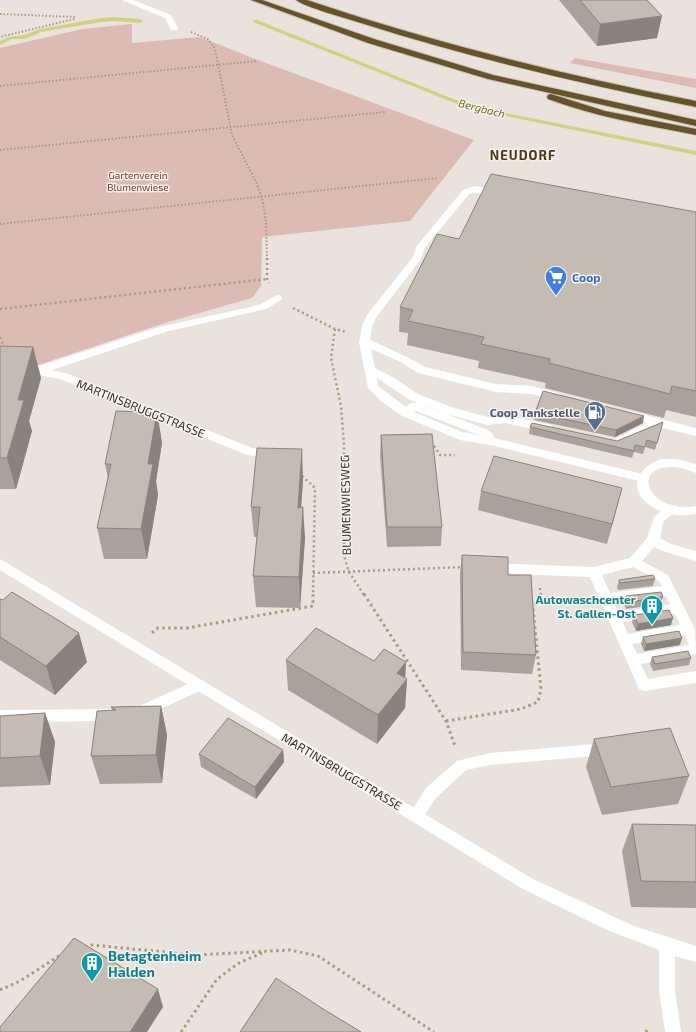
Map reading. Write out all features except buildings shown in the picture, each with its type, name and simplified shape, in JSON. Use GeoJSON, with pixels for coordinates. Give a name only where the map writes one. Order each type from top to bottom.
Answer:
{"type":"FeatureCollection","features":[{"type":"Feature","properties":{"kind":"highway"},"geometry":{"type":"LineString","coordinates":[[255,0],[371,41],[441,63],[522,84],[696,123]]}},
{"type":"Feature","properties":{"kind":"highway"},"geometry":{"type":"LineString","coordinates":[[300,0],[389,29],[524,67],[696,104]]}},
{"type":"Feature","properties":{"kind":"highway"},"geometry":{"type":"LineString","coordinates":[[524,67],[696,96]]}},
{"type":"Feature","properties":{"kind":"highway"},"geometry":{"type":"LineString","coordinates":[[522,84],[569,104],[604,114],[696,132]]}},
{"type":"Feature","properties":{"kind":"street"},"geometry":{"type":"LineString","coordinates":[[126,0],[168,17],[174,28]]}},
{"type":"Feature","properties":{"kind":"street"},"geometry":{"type":"LineString","coordinates":[[504,193],[476,189],[466,192],[419,249],[418,257],[372,315],[367,326],[364,342],[374,388],[384,398],[406,413],[460,436],[495,442],[643,478]]}},
{"type":"Feature","properties":{"kind":"street"},"geometry":{"type":"LineString","coordinates":[[37,370],[163,329],[262,307],[277,298]]}},
{"type":"Feature","properties":{"kind":"street"},"geometry":{"type":"LineString","coordinates":[[364,342],[403,359],[422,370],[496,388],[532,390],[569,400]]}},
{"type":"Feature","properties":{"kind":"street","name":"MARTINSBRUGGSTRASSE"},"geometry":{"type":"LineString","coordinates":[[0,371],[37,370],[62,376],[251,452],[279,455]]}},
{"type":"Feature","properties":{"kind":"street"},"geometry":{"type":"LineString","coordinates":[[369,370],[390,381],[414,397],[447,410],[487,421],[504,419],[557,430]]}},
{"type":"Feature","properties":{"kind":"street"},"geometry":{"type":"LineString","coordinates":[[406,413],[414,406],[484,433],[495,442]]}},
{"type":"Feature","properties":{"kind":"street"},"geometry":{"type":"LineString","coordinates":[[620,413],[696,432]]}},
{"type":"Feature","properties":{"kind":"street"},"geometry":{"type":"LineString","coordinates":[[484,433],[481,426],[487,421]]}},
{"type":"Feature","properties":{"kind":"street"},"geometry":{"type":"LineString","coordinates":[[609,441],[616,443],[657,423]]}},
{"type":"Feature","properties":{"kind":"street"},"geometry":{"type":"LineString","coordinates":[[696,469],[683,464],[671,462],[658,464],[649,469],[643,478],[643,487],[648,496],[656,503],[670,510],[682,512],[696,510]]}},
{"type":"Feature","properties":{"kind":"street"},"geometry":{"type":"LineString","coordinates":[[473,568],[594,572],[634,562],[653,540],[658,520],[670,510]]}},
{"type":"Feature","properties":{"kind":"street"},"geometry":{"type":"LineString","coordinates":[[653,540],[667,548],[696,556]]}},
{"type":"Feature","properties":{"kind":"street"},"geometry":{"type":"LineString","coordinates":[[634,562],[664,578],[696,645]]}},
{"type":"Feature","properties":{"kind":"street","name":"MARTINSBRUGGSTRASSE"},"geometry":{"type":"LineString","coordinates":[[0,564],[528,884],[611,925],[666,947],[696,954]]}},
{"type":"Feature","properties":{"kind":"street"},"geometry":{"type":"LineString","coordinates":[[594,572],[644,685],[696,677]]}},
{"type":"Feature","properties":{"kind":"street"},"geometry":{"type":"LineString","coordinates":[[606,599],[670,590]]}},
{"type":"Feature","properties":{"kind":"street"},"geometry":{"type":"LineString","coordinates":[[615,618],[679,608]]}},
{"type":"Feature","properties":{"kind":"street"},"geometry":{"type":"LineString","coordinates":[[624,640],[689,629]]}},
{"type":"Feature","properties":{"kind":"street"},"geometry":{"type":"LineString","coordinates":[[633,660],[696,649]]}},
{"type":"Feature","properties":{"kind":"street"},"geometry":{"type":"LineString","coordinates":[[0,716],[133,715],[199,685]]}},
{"type":"Feature","properties":{"kind":"street"},"geometry":{"type":"LineString","coordinates":[[416,815],[431,793],[462,765],[490,760],[621,748]]}},
{"type":"Feature","properties":{"kind":"street"},"geometry":{"type":"LineString","coordinates":[[666,947],[666,970],[673,1032]]}},
{"type":"Feature","properties":{"kind":"path"},"geometry":{"type":"LineString","coordinates":[[0,14],[75,17],[74,19],[0,37]]}},
{"type":"Feature","properties":{"kind":"path"},"geometry":{"type":"LineString","coordinates":[[204,36],[212,43],[219,65],[230,127],[262,196],[267,241],[267,279],[277,298],[335,329],[347,332]]}},
{"type":"Feature","properties":{"kind":"path"},"geometry":{"type":"LineString","coordinates":[[0,86],[257,61]]}},
{"type":"Feature","properties":{"kind":"path"},"geometry":{"type":"LineString","coordinates":[[0,150],[385,112]]}},
{"type":"Feature","properties":{"kind":"path"},"geometry":{"type":"LineString","coordinates":[[0,224],[438,178]]}},
{"type":"Feature","properties":{"kind":"path"},"geometry":{"type":"LineString","coordinates":[[0,309],[267,279]]}},
{"type":"Feature","properties":{"kind":"path","name":"BLUMENWIESWEG"},"geometry":{"type":"LineString","coordinates":[[335,329],[331,358],[342,414],[344,445],[343,528],[345,559],[349,572],[424,685],[446,721],[462,765]]}},
{"type":"Feature","properties":{"kind":"path"},"geometry":{"type":"LineString","coordinates":[[0,337],[5,349]]}},
{"type":"Feature","properties":{"kind":"path"},"geometry":{"type":"LineString","coordinates":[[431,442],[440,455],[461,455]]}},
{"type":"Feature","properties":{"kind":"path"},"geometry":{"type":"LineString","coordinates":[[152,633],[158,628],[187,628],[313,606],[315,488],[279,455]]}},
{"type":"Feature","properties":{"kind":"path"},"geometry":{"type":"LineString","coordinates":[[313,573],[461,566],[473,568]]}},
{"type":"Feature","properties":{"kind":"path"},"geometry":{"type":"LineString","coordinates":[[446,721],[521,709],[538,702],[541,689],[534,608],[541,595],[538,570]]}},
{"type":"Feature","properties":{"kind":"path"},"geometry":{"type":"LineString","coordinates":[[80,948],[92,945],[196,956],[290,950],[318,956],[434,1032]]}},
{"type":"Feature","properties":{"kind":"path"},"geometry":{"type":"LineString","coordinates":[[0,990],[20,981],[67,951]]}},
{"type":"Feature","properties":{"kind":"path"},"geometry":{"type":"LineString","coordinates":[[181,1032],[217,979],[239,963],[266,951]]}},
{"type":"Feature","properties":{"kind":"green space","name":"Gartenverein Blumenwiese"},"geometry":{"type":"Polygon","coordinates":[[[132,24],[132,43],[200,37],[474,140],[410,221],[262,237],[261,286],[252,298],[165,323],[38,365],[0,345],[0,48],[82,29],[132,24]]]}},
{"type":"Feature","properties":{"kind":"green space"},"geometry":{"type":"Polygon","coordinates":[[[575,58],[696,79],[696,88],[570,63],[575,58]]]}},
{"type":"Feature","properties":{"kind":"waterway"},"geometry":{"type":"LineString","coordinates":[[0,43],[11,38],[25,37],[40,31],[101,20],[114,19],[140,21]]}},
{"type":"Feature","properties":{"kind":"waterway","name":"Bergbach"},"geometry":{"type":"LineString","coordinates":[[255,21],[469,107],[696,153]]}},
{"type":"Feature","properties":{"kind":"place","name":"Coop"},"geometry":{"type":"Point","coordinates":[556,296]}},
{"type":"Feature","properties":{"kind":"place","name":"Coop Tankstelle"},"geometry":{"type":"Point","coordinates":[595,432]}},
{"type":"Feature","properties":{"kind":"place","name":"Autowaschcenter St. Gallen-Ost"},"geometry":{"type":"Point","coordinates":[652,626]}},
{"type":"Feature","properties":{"kind":"place","name":"Betagtenheim Halden"},"geometry":{"type":"Point","coordinates":[92,982]}},
{"type":"Feature","properties":{"kind":"district","name":"NEUDORF"},"geometry":{"type":"Point","coordinates":[523,155]}}]}
